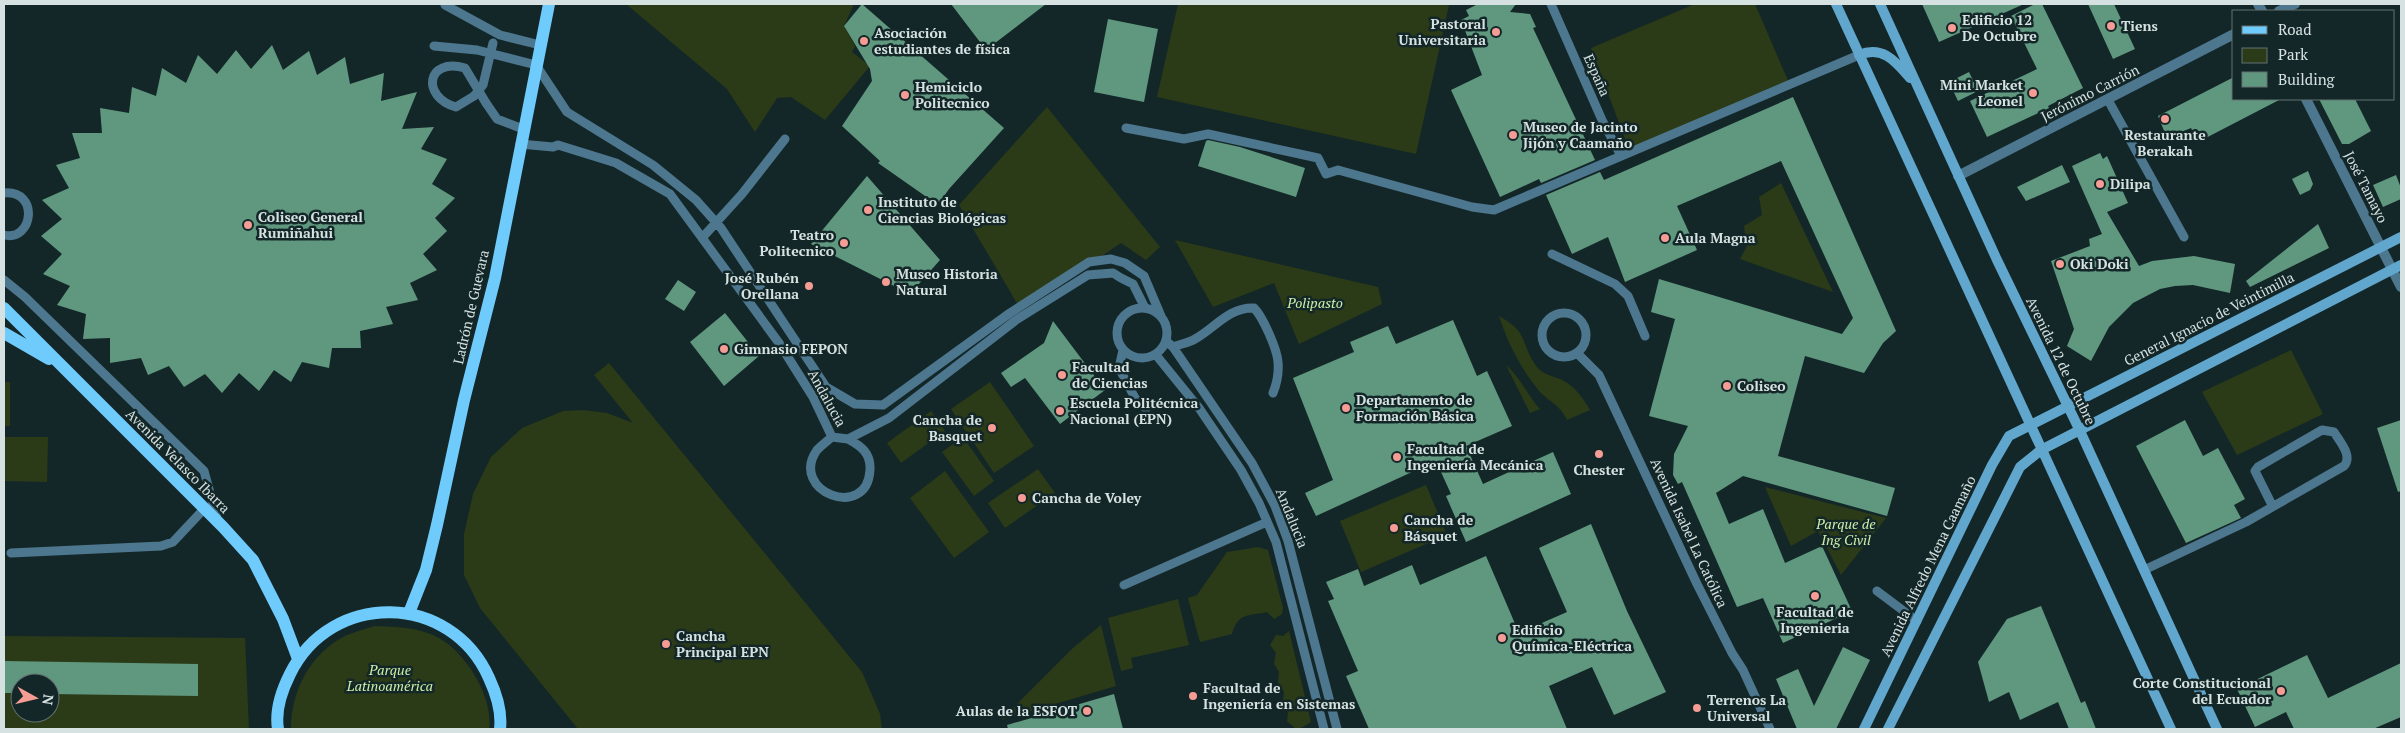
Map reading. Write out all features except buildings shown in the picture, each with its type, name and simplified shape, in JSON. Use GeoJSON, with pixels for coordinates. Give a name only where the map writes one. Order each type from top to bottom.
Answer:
{"type":"FeatureCollection","features":[{"type":"Feature","properties":{"kind":"main road","name":"Ladrón de Guevara"},"geometry":{"type":"LineString","coordinates":[[409,613],[426,570],[464,400],[494,278],[549,4]]}},
{"type":"Feature","properties":{"kind":"main road"},"geometry":{"type":"LineString","coordinates":[[1836,4],[2171,729]]}},
{"type":"Feature","properties":{"kind":"main road","name":"Avenida 12 de Octubre"},"geometry":{"type":"LineString","coordinates":[[1880,4],[1958,176],[2066,406],[2080,431],[2217,729]]}},
{"type":"Feature","properties":{"kind":"main road"},"geometry":{"type":"LineString","coordinates":[[1860,55],[1875,51],[1886,54],[1895,61],[1918,87]]}},
{"type":"Feature","properties":{"kind":"main road","name":"General Ignacio de Veintimilla"},"geometry":{"type":"LineString","coordinates":[[2029,424],[2401,237]]}},
{"type":"Feature","properties":{"kind":"main road"},"geometry":{"type":"LineString","coordinates":[[1888,729],[2020,467],[2041,450],[2397,267]]}},
{"type":"Feature","properties":{"kind":"main road","name":"Avenida Velasco Ibarra"},"geometry":{"type":"LineString","coordinates":[[4,308],[218,522],[253,560],[283,619],[298,659]]}},
{"type":"Feature","properties":{"kind":"main road"},"geometry":{"type":"LineString","coordinates":[[4,333],[64,368]]}},
{"type":"Feature","properties":{"kind":"main road","name":"Avenida Alfredo Mena Caamaño"},"geometry":{"type":"LineString","coordinates":[[1864,729],[1992,466],[2009,436],[2029,424]]}},
{"type":"Feature","properties":{"kind":"main road"},"geometry":{"type":"LineString","coordinates":[[278,729],[282,690],[298,659],[320,635],[347,619],[378,612],[409,613],[438,623],[464,640],[483,664],[496,692],[502,727]]}},
{"type":"Feature","properties":{"kind":"street"},"geometry":{"type":"LineString","coordinates":[[2281,10],[2295,4]]}},
{"type":"Feature","properties":{"kind":"street","name":"Jerónimo Carrión"},"geometry":{"type":"LineString","coordinates":[[1958,176],[2232,35]]}},
{"type":"Feature","properties":{"kind":"street","name":"José Tamayo"},"geometry":{"type":"LineString","coordinates":[[2307,100],[2381,248],[2397,267],[2401,287]]}},
{"type":"Feature","properties":{"kind":"lane","name":"España"},"geometry":{"type":"LineString","coordinates":[[1550,4],[1620,156]]}},
{"type":"Feature","properties":{"kind":"lane"},"geometry":{"type":"LineString","coordinates":[[445,5],[500,35],[540,45]]}},
{"type":"Feature","properties":{"kind":"lane"},"geometry":{"type":"LineString","coordinates":[[493,43],[483,85],[474,96],[468,102],[456,107],[446,104],[435,94],[432,85],[434,76],[440,68],[451,64],[465,68],[475,82],[486,103],[497,119],[523,129]]}},
{"type":"Feature","properties":{"kind":"lane"},"geometry":{"type":"LineString","coordinates":[[434,46],[490,53],[536,65]]}},
{"type":"Feature","properties":{"kind":"lane"},"geometry":{"type":"LineString","coordinates":[[1126,128],[1184,139],[1208,134],[1318,158],[1326,174],[1338,170],[1472,207],[1494,210],[1860,55]]}},
{"type":"Feature","properties":{"kind":"lane","name":"Andalucia"},"geometry":{"type":"LineString","coordinates":[[536,65],[567,112],[653,165],[696,200],[717,222],[826,387],[854,404],[883,405],[1010,313],[1090,262],[1111,259],[1125,263],[1144,276],[1161,316]]}},
{"type":"Feature","properties":{"kind":"lane"},"geometry":{"type":"LineString","coordinates":[[2108,100],[2184,237]]}},
{"type":"Feature","properties":{"kind":"lane"},"geometry":{"type":"LineString","coordinates":[[702,238],[742,194],[785,139]]}},
{"type":"Feature","properties":{"kind":"lane","name":"Andalucia"},"geometry":{"type":"LineString","coordinates":[[520,144],[553,147],[558,145],[616,163],[670,194],[779,343],[813,397],[832,437],[848,439],[889,418],[1016,320],[1088,275],[1113,273],[1133,284],[1145,308]]}},
{"type":"Feature","properties":{"kind":"lane"},"geometry":{"type":"LineString","coordinates":[[4,194],[18,196],[26,202],[30,211],[28,223],[19,232],[10,236],[4,235]]}},
{"type":"Feature","properties":{"kind":"lane"},"geometry":{"type":"LineString","coordinates":[[1552,254],[1615,284],[1628,296],[1646,336]]}},
{"type":"Feature","properties":{"kind":"lane"},"geometry":{"type":"LineString","coordinates":[[4,280],[25,297],[204,471],[218,522]]}},
{"type":"Feature","properties":{"kind":"lane"},"geometry":{"type":"LineString","coordinates":[[1169,344],[1168,332],[1161,316],[1145,308],[1128,312],[1118,325],[1119,343],[1123,350],[1139,358],[1156,355],[1169,344],[1196,339],[1223,317],[1248,308],[1254,308],[1264,323],[1278,360],[1278,375],[1273,393]]}},
{"type":"Feature","properties":{"kind":"lane"},"geometry":{"type":"LineString","coordinates":[[1564,312],[1572,314],[1584,325],[1586,340],[1577,353],[1562,358],[1548,351],[1542,338],[1545,323],[1550,318],[1564,312]]}},
{"type":"Feature","properties":{"kind":"lane","name":"Andalucia"},"geometry":{"type":"LineString","coordinates":[[1169,344],[1252,463],[1275,506],[1288,542],[1337,729]]}},
{"type":"Feature","properties":{"kind":"lane"},"geometry":{"type":"LineString","coordinates":[[1123,350],[1119,368],[1135,398],[1146,409]]}},
{"type":"Feature","properties":{"kind":"lane","name":"Avenida Isabel La Católica"},"geometry":{"type":"LineString","coordinates":[[1577,353],[1599,375],[1697,584],[1732,654],[1743,670],[1770,729]]}},
{"type":"Feature","properties":{"kind":"lane","name":"Andalucia"},"geometry":{"type":"LineString","coordinates":[[1156,355],[1199,408],[1236,462],[1276,542],[1324,729]]}},
{"type":"Feature","properties":{"kind":"lane"},"geometry":{"type":"LineString","coordinates":[[2144,570],[2246,522],[2272,505],[2344,466],[2348,456],[2334,432],[2322,430],[2258,467],[2256,471],[2272,505]]}},
{"type":"Feature","properties":{"kind":"lane"},"geometry":{"type":"LineString","coordinates":[[832,437],[817,451],[811,467],[815,484],[828,496],[845,498],[860,493],[870,479],[871,462],[863,447],[848,439]]}},
{"type":"Feature","properties":{"kind":"lane"},"geometry":{"type":"LineString","coordinates":[[11,553],[161,546],[172,542],[204,509]]}},
{"type":"Feature","properties":{"kind":"lane"},"geometry":{"type":"LineString","coordinates":[[1124,585],[1267,522]]}},
{"type":"Feature","properties":{"kind":"lane"},"geometry":{"type":"LineString","coordinates":[[1877,591],[1917,621]]}},
{"type":"Feature","properties":{"kind":"green space"},"geometry":{"type":"Polygon","coordinates":[[[626,4],[854,4],[844,26],[855,46],[852,52],[870,66],[825,120],[791,97],[777,98],[755,132],[727,89],[626,4]]]}},
{"type":"Feature","properties":{"kind":"green space"},"geometry":{"type":"Polygon","coordinates":[[[1178,4],[1449,5],[1416,154],[1157,97],[1178,4]]]}},
{"type":"Feature","properties":{"kind":"green space"},"geometry":{"type":"Polygon","coordinates":[[[1695,4],[1755,4],[1789,83],[1631,155],[1591,48],[1695,4]]]}},
{"type":"Feature","properties":{"kind":"green space"},"geometry":{"type":"Polygon","coordinates":[[[1047,107],[1160,247],[1146,260],[1121,243],[1021,310],[959,205],[1047,107]]]}},
{"type":"Feature","properties":{"kind":"green space"},"geometry":{"type":"Polygon","coordinates":[[[1781,183],[1833,292],[1740,259],[1747,246],[1744,226],[1762,215],[1759,197],[1781,183]]]}},
{"type":"Feature","properties":{"kind":"green space","name":"Polipasto"},"geometry":{"type":"Polygon","coordinates":[[[1175,240],[1378,287],[1382,304],[1299,344],[1274,283],[1213,307],[1175,240]]]}},
{"type":"Feature","properties":{"kind":"green space"},"geometry":{"type":"Polygon","coordinates":[[[1499,316],[1516,328],[1537,367],[1546,374],[1564,381],[1572,387],[1582,397],[1590,410],[1567,420],[1555,404],[1540,392],[1521,365],[1499,316]]]}},
{"type":"Feature","properties":{"kind":"green space"},"geometry":{"type":"Polygon","coordinates":[[[2291,350],[2323,414],[2237,455],[2202,392],[2291,350]]]}},
{"type":"Feature","properties":{"kind":"green space","name":"Cancha Principal EPN"},"geometry":{"type":"Polygon","coordinates":[[[609,363],[862,672],[880,714],[882,729],[578,729],[480,608],[464,575],[464,534],[473,494],[491,457],[522,428],[563,411],[583,410],[607,413],[633,423],[594,375],[609,363]]]}},
{"type":"Feature","properties":{"kind":"green space"},"geometry":{"type":"Polygon","coordinates":[[[1506,365],[1516,375],[1540,409],[1530,413],[1506,365]]]}},
{"type":"Feature","properties":{"kind":"green space"},"geometry":{"type":"Polygon","coordinates":[[[4,382],[10,382],[10,426],[4,426],[4,382]]]}},
{"type":"Feature","properties":{"kind":"green space","name":"Cancha de Basquet"},"geometry":{"type":"Polygon","coordinates":[[[990,382],[1034,446],[994,473],[951,409],[990,382]]]}},
{"type":"Feature","properties":{"kind":"green space"},"geometry":{"type":"Polygon","coordinates":[[[931,411],[945,431],[901,463],[887,443],[931,411]]]}},
{"type":"Feature","properties":{"kind":"green space"},"geometry":{"type":"Polygon","coordinates":[[[4,437],[48,437],[47,482],[4,481],[4,437]]]}},
{"type":"Feature","properties":{"kind":"green space","name":"Cancha de Voley"},"geometry":{"type":"Polygon","coordinates":[[[963,437],[994,481],[974,496],[942,452],[963,437]]]}},
{"type":"Feature","properties":{"kind":"green space","name":"Cancha de Voley"},"geometry":{"type":"Polygon","coordinates":[[[1038,469],[1055,493],[1005,528],[988,503],[1038,469]]]}},
{"type":"Feature","properties":{"kind":"green space","name":"Cancha de Basquet"},"geometry":{"type":"Polygon","coordinates":[[[945,471],[989,532],[954,558],[910,498],[945,471]]]}},
{"type":"Feature","properties":{"kind":"green space","name":"Cancha de Básquet"},"geometry":{"type":"Polygon","coordinates":[[[1426,485],[1447,535],[1361,572],[1340,521],[1426,485]]]}},
{"type":"Feature","properties":{"kind":"green space","name":"Parque de Ing Civil"},"geometry":{"type":"Polygon","coordinates":[[[1765,487],[1886,518],[1841,575],[1818,531],[1791,546],[1765,487]]]}},
{"type":"Feature","properties":{"kind":"green space"},"geometry":{"type":"Polygon","coordinates":[[[1258,547],[1268,550],[1283,608],[1282,614],[1274,619],[1267,612],[1249,615],[1237,622],[1232,634],[1200,642],[1188,598],[1197,595],[1227,552],[1258,547]]]}},
{"type":"Feature","properties":{"kind":"green space"},"geometry":{"type":"Polygon","coordinates":[[[1178,599],[1189,645],[1131,658],[1133,668],[1121,671],[1108,618],[1178,599]]]}},
{"type":"Feature","properties":{"kind":"green space"},"geometry":{"type":"Polygon","coordinates":[[[1101,625],[1116,686],[1001,720],[1073,648],[1101,625]]]}},
{"type":"Feature","properties":{"kind":"green space","name":"Parque Latinoamérica"},"geometry":{"type":"Polygon","coordinates":[[[375,626],[408,628],[431,634],[449,645],[459,654],[468,665],[482,691],[487,704],[489,729],[291,729],[292,715],[299,688],[313,663],[322,653],[345,636],[375,626]]]}},
{"type":"Feature","properties":{"kind":"green space"},"geometry":{"type":"Polygon","coordinates":[[[1289,631],[1311,722],[1296,729],[1287,721],[1288,712],[1283,704],[1284,692],[1278,682],[1279,672],[1274,664],[1276,653],[1270,645],[1276,635],[1283,636],[1289,631]]]}},
{"type":"Feature","properties":{"kind":"green space"},"geometry":{"type":"Polygon","coordinates":[[[4,636],[245,638],[249,729],[4,729],[4,636]]]}},
{"type":"Feature","properties":{"kind":"place","name":"Tiens"},"geometry":{"type":"Point","coordinates":[2111,26]}},
{"type":"Feature","properties":{"kind":"place","name":"Edificio 12 De Octubre"},"geometry":{"type":"Point","coordinates":[1952,28]}},
{"type":"Feature","properties":{"kind":"place","name":"Pastoral Universitaria"},"geometry":{"type":"Point","coordinates":[1496,32]}},
{"type":"Feature","properties":{"kind":"place","name":"Asociación estudiantes de física"},"geometry":{"type":"Point","coordinates":[864,41]}},
{"type":"Feature","properties":{"kind":"place","name":"Mini Market Leonel"},"geometry":{"type":"Point","coordinates":[2033,93]}},
{"type":"Feature","properties":{"kind":"place","name":"Hemiciclo Politecnico"},"geometry":{"type":"Point","coordinates":[905,95]}},
{"type":"Feature","properties":{"kind":"place","name":"Restaurante Berakah"},"geometry":{"type":"Point","coordinates":[2165,119]}},
{"type":"Feature","properties":{"kind":"place","name":"Museo de Jacinto Jijón y Caamaño"},"geometry":{"type":"Point","coordinates":[1513,135]}},
{"type":"Feature","properties":{"kind":"place","name":"Dilipa"},"geometry":{"type":"Point","coordinates":[2100,184]}},
{"type":"Feature","properties":{"kind":"place","name":"Instituto de Ciencias Biológicas"},"geometry":{"type":"Point","coordinates":[868,210]}},
{"type":"Feature","properties":{"kind":"place","name":"Coliseo General Rumiñahui"},"geometry":{"type":"Point","coordinates":[248,225]}},
{"type":"Feature","properties":{"kind":"place","name":"Aula Magna"},"geometry":{"type":"Point","coordinates":[1665,238]}},
{"type":"Feature","properties":{"kind":"place","name":"Teatro Politecnico"},"geometry":{"type":"Point","coordinates":[844,243]}},
{"type":"Feature","properties":{"kind":"place","name":"Oki Doki"},"geometry":{"type":"Point","coordinates":[2060,264]}},
{"type":"Feature","properties":{"kind":"place","name":"Museo Historia Natural"},"geometry":{"type":"Point","coordinates":[886,282]}},
{"type":"Feature","properties":{"kind":"place","name":"José Rubén Orellana"},"geometry":{"type":"Point","coordinates":[809,286]}},
{"type":"Feature","properties":{"kind":"place","name":"Gimnasio FEPON"},"geometry":{"type":"Point","coordinates":[724,349]}},
{"type":"Feature","properties":{"kind":"place","name":"Facultad de Ciencias"},"geometry":{"type":"Point","coordinates":[1062,375]}},
{"type":"Feature","properties":{"kind":"place","name":"Coliseo"},"geometry":{"type":"Point","coordinates":[1727,386]}},
{"type":"Feature","properties":{"kind":"place","name":"Departamento de Formación Básica"},"geometry":{"type":"Point","coordinates":[1346,408]}},
{"type":"Feature","properties":{"kind":"place","name":"Escuela Politécnica Nacional (EPN)"},"geometry":{"type":"Point","coordinates":[1060,411]}},
{"type":"Feature","properties":{"kind":"place","name":"Cancha de Basquet"},"geometry":{"type":"Point","coordinates":[992,428]}},
{"type":"Feature","properties":{"kind":"place","name":"Chester"},"geometry":{"type":"Point","coordinates":[1599,454]}},
{"type":"Feature","properties":{"kind":"place","name":"Facultad de Ingeniería Mecánica"},"geometry":{"type":"Point","coordinates":[1397,457]}},
{"type":"Feature","properties":{"kind":"place","name":"Cancha de Voley"},"geometry":{"type":"Point","coordinates":[1022,498]}},
{"type":"Feature","properties":{"kind":"place","name":"Cancha de Básquet"},"geometry":{"type":"Point","coordinates":[1394,528]}},
{"type":"Feature","properties":{"kind":"place","name":"Facultad de Ingenieria"},"geometry":{"type":"Point","coordinates":[1815,596]}},
{"type":"Feature","properties":{"kind":"place","name":"Edificio Química-Eléctrica"},"geometry":{"type":"Point","coordinates":[1502,638]}},
{"type":"Feature","properties":{"kind":"place","name":"Cancha Principal EPN"},"geometry":{"type":"Point","coordinates":[666,644]}},
{"type":"Feature","properties":{"kind":"place","name":"Corte Constitucional del Ecuador"},"geometry":{"type":"Point","coordinates":[2281,691]}},
{"type":"Feature","properties":{"kind":"place","name":"Facultad de Ingeniería en Sistemas"},"geometry":{"type":"Point","coordinates":[1193,696]}},
{"type":"Feature","properties":{"kind":"place","name":"Terrenos La Universal"},"geometry":{"type":"Point","coordinates":[1697,708]}},
{"type":"Feature","properties":{"kind":"place","name":"Aulas de la ESFOT"},"geometry":{"type":"Point","coordinates":[1087,711]}}]}
